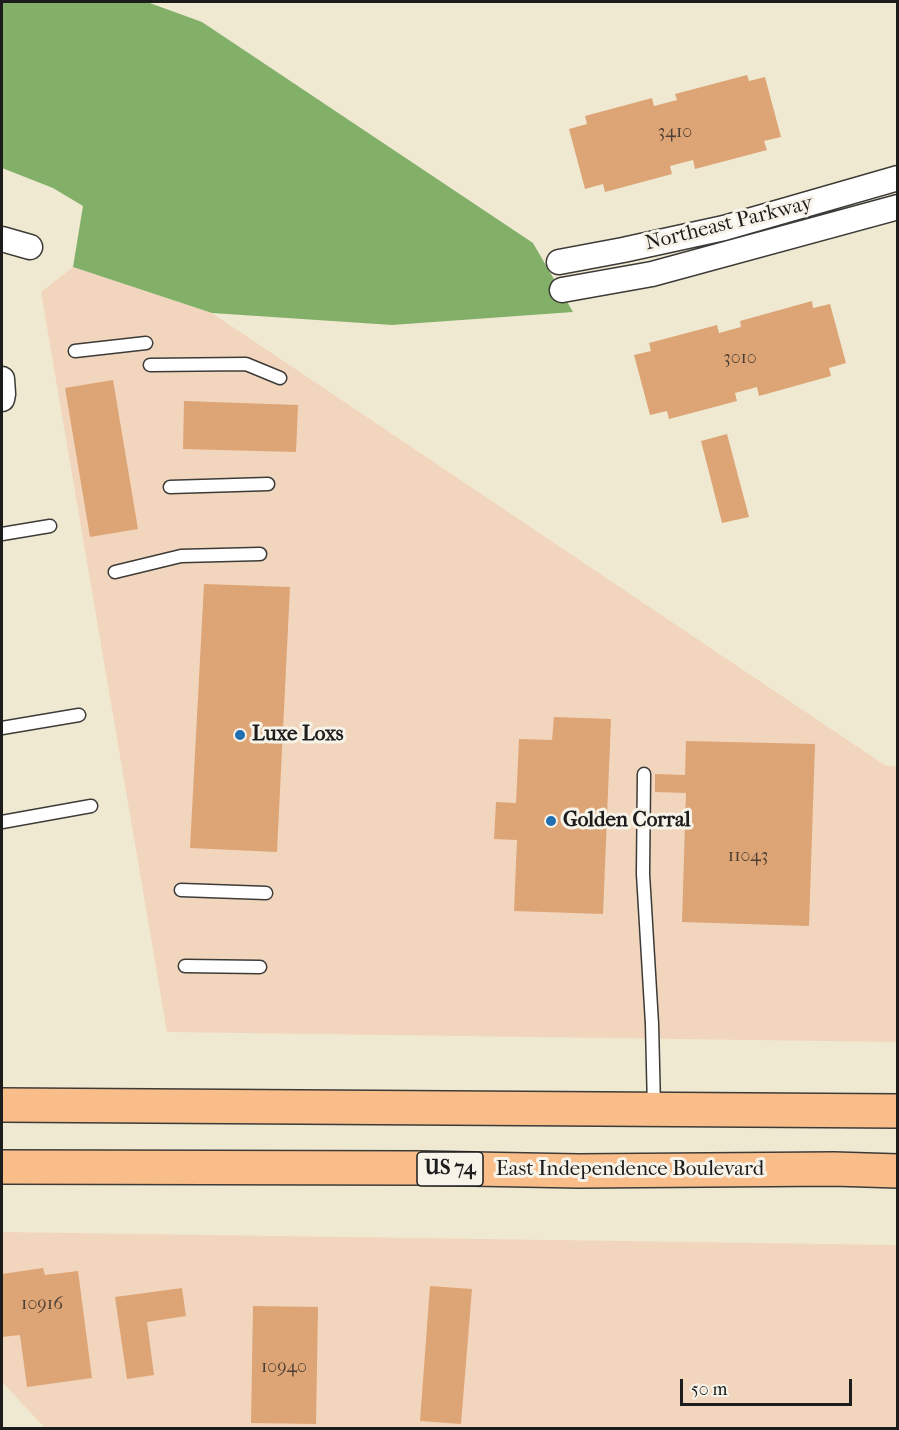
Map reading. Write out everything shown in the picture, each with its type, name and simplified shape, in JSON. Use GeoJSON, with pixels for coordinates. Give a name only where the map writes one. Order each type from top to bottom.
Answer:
{"type":"FeatureCollection","features":[{"type":"Feature","properties":{"kind":"highway"},"geometry":{"type":"LineString","coordinates":[[2,1105],[897,1111]]}},
{"type":"Feature","properties":{"kind":"highway","name":"East Independence Boulevard"},"geometry":{"type":"LineString","coordinates":[[2,1167],[408,1168],[579,1172],[834,1169],[897,1171]]}},
{"type":"Feature","properties":{"kind":"street","name":"Northeast Parkway"},"geometry":{"type":"LineString","coordinates":[[559,262],[724,228],[897,178]]}},
{"type":"Feature","properties":{"kind":"street","name":"Northeast Parkway"},"geometry":{"type":"LineString","coordinates":[[562,290],[652,274],[897,207]]}},
{"type":"Feature","properties":{"kind":"street"},"geometry":{"type":"LineString","coordinates":[[2,239],[30,247]]}},
{"type":"Feature","properties":{"kind":"street"},"geometry":{"type":"LineString","coordinates":[[2,379],[2,399]]}},
{"type":"Feature","properties":{"kind":"lane"},"geometry":{"type":"LineString","coordinates":[[75,351],[146,343]]}},
{"type":"Feature","properties":{"kind":"lane"},"geometry":{"type":"LineString","coordinates":[[150,365],[246,364],[280,378]]}},
{"type":"Feature","properties":{"kind":"lane"},"geometry":{"type":"LineString","coordinates":[[170,487],[268,484]]}},
{"type":"Feature","properties":{"kind":"lane"},"geometry":{"type":"LineString","coordinates":[[2,534],[50,526]]}},
{"type":"Feature","properties":{"kind":"lane"},"geometry":{"type":"LineString","coordinates":[[115,572],[181,556],[260,554]]}},
{"type":"Feature","properties":{"kind":"lane"},"geometry":{"type":"LineString","coordinates":[[2,728],[79,715]]}},
{"type":"Feature","properties":{"kind":"lane"},"geometry":{"type":"LineString","coordinates":[[644,774],[643,874],[652,1024],[654,1109]]}},
{"type":"Feature","properties":{"kind":"lane"},"geometry":{"type":"LineString","coordinates":[[2,822],[91,806]]}},
{"type":"Feature","properties":{"kind":"lane"},"geometry":{"type":"LineString","coordinates":[[181,890],[266,893]]}},
{"type":"Feature","properties":{"kind":"lane"},"geometry":{"type":"LineString","coordinates":[[185,966],[260,967]]}},
{"type":"Feature","properties":{"kind":"shaded area"},"geometry":{"type":"Polygon","coordinates":[[[73,267],[212,313],[886,766],[897,766],[897,1042],[167,1032],[41,292],[73,267]]]}},
{"type":"Feature","properties":{"kind":"shaded area"},"geometry":{"type":"Polygon","coordinates":[[[2,1232],[897,1245],[897,1428],[45,1428],[2,1382],[2,1232]]]}},
{"type":"Feature","properties":{"kind":"green space"},"geometry":{"type":"Polygon","coordinates":[[[2,2],[147,2],[202,22],[533,243],[573,312],[392,325],[212,313],[73,267],[83,206],[53,188],[2,168],[2,2]]]}},
{"type":"Feature","properties":{"kind":"building"},"geometry":{"type":"Polygon","coordinates":[[[747,75],[749,81],[765,77],[781,137],[764,141],[767,150],[695,169],[693,160],[670,166],[672,174],[605,192],[603,184],[585,189],[569,129],[587,124],[585,116],[652,98],[654,106],[677,100],[675,94],[747,75]]]}},
{"type":"Feature","properties":{"kind":"building"},"geometry":{"type":"Polygon","coordinates":[[[812,301],[813,308],[830,304],[846,363],[829,368],[831,376],[759,396],[757,387],[735,393],[737,401],[669,419],[667,411],[650,415],[634,355],[651,351],[649,343],[717,325],[719,333],[741,327],[740,321],[812,301]]]}},
{"type":"Feature","properties":{"kind":"building"},"geometry":{"type":"Polygon","coordinates":[[[113,380],[138,529],[90,537],[65,388],[113,380]]]}},
{"type":"Feature","properties":{"kind":"building"},"geometry":{"type":"Polygon","coordinates":[[[184,401],[298,405],[296,452],[183,449],[184,401]]]}},
{"type":"Feature","properties":{"kind":"building"},"geometry":{"type":"Polygon","coordinates":[[[727,434],[749,517],[722,523],[701,441],[727,434]]]}},
{"type":"Feature","properties":{"kind":"building"},"geometry":{"type":"Polygon","coordinates":[[[204,584],[290,587],[277,852],[190,848],[204,584]]]}},
{"type":"Feature","properties":{"kind":"building","name":"Golden Corral"},"geometry":{"type":"Polygon","coordinates":[[[554,717],[611,719],[603,914],[514,911],[517,840],[494,839],[496,802],[516,803],[519,739],[552,740],[554,717]]]}},
{"type":"Feature","properties":{"kind":"building"},"geometry":{"type":"Polygon","coordinates":[[[686,741],[815,744],[809,926],[682,922],[686,793],[655,792],[655,774],[685,775],[686,741]]]}},
{"type":"Feature","properties":{"kind":"building"},"geometry":{"type":"Polygon","coordinates":[[[43,1268],[45,1275],[78,1271],[92,1378],[27,1387],[20,1335],[2,1337],[2,1274],[43,1268]]]}},
{"type":"Feature","properties":{"kind":"building"},"geometry":{"type":"Polygon","coordinates":[[[430,1286],[472,1289],[461,1424],[420,1421],[430,1286]]]}},
{"type":"Feature","properties":{"kind":"building"},"geometry":{"type":"Polygon","coordinates":[[[182,1288],[186,1316],[147,1322],[154,1375],[127,1379],[115,1297],[182,1288]]]}},
{"type":"Feature","properties":{"kind":"building"},"geometry":{"type":"Polygon","coordinates":[[[253,1306],[318,1307],[316,1424],[251,1423],[253,1306]]]}},
{"type":"Feature","properties":{"kind":"place","name":"Luxe Loxs"},"geometry":{"type":"Point","coordinates":[240,735]}},
{"type":"Feature","properties":{"kind":"place","name":"Golden Corral"},"geometry":{"type":"Point","coordinates":[551,821]}}]}
